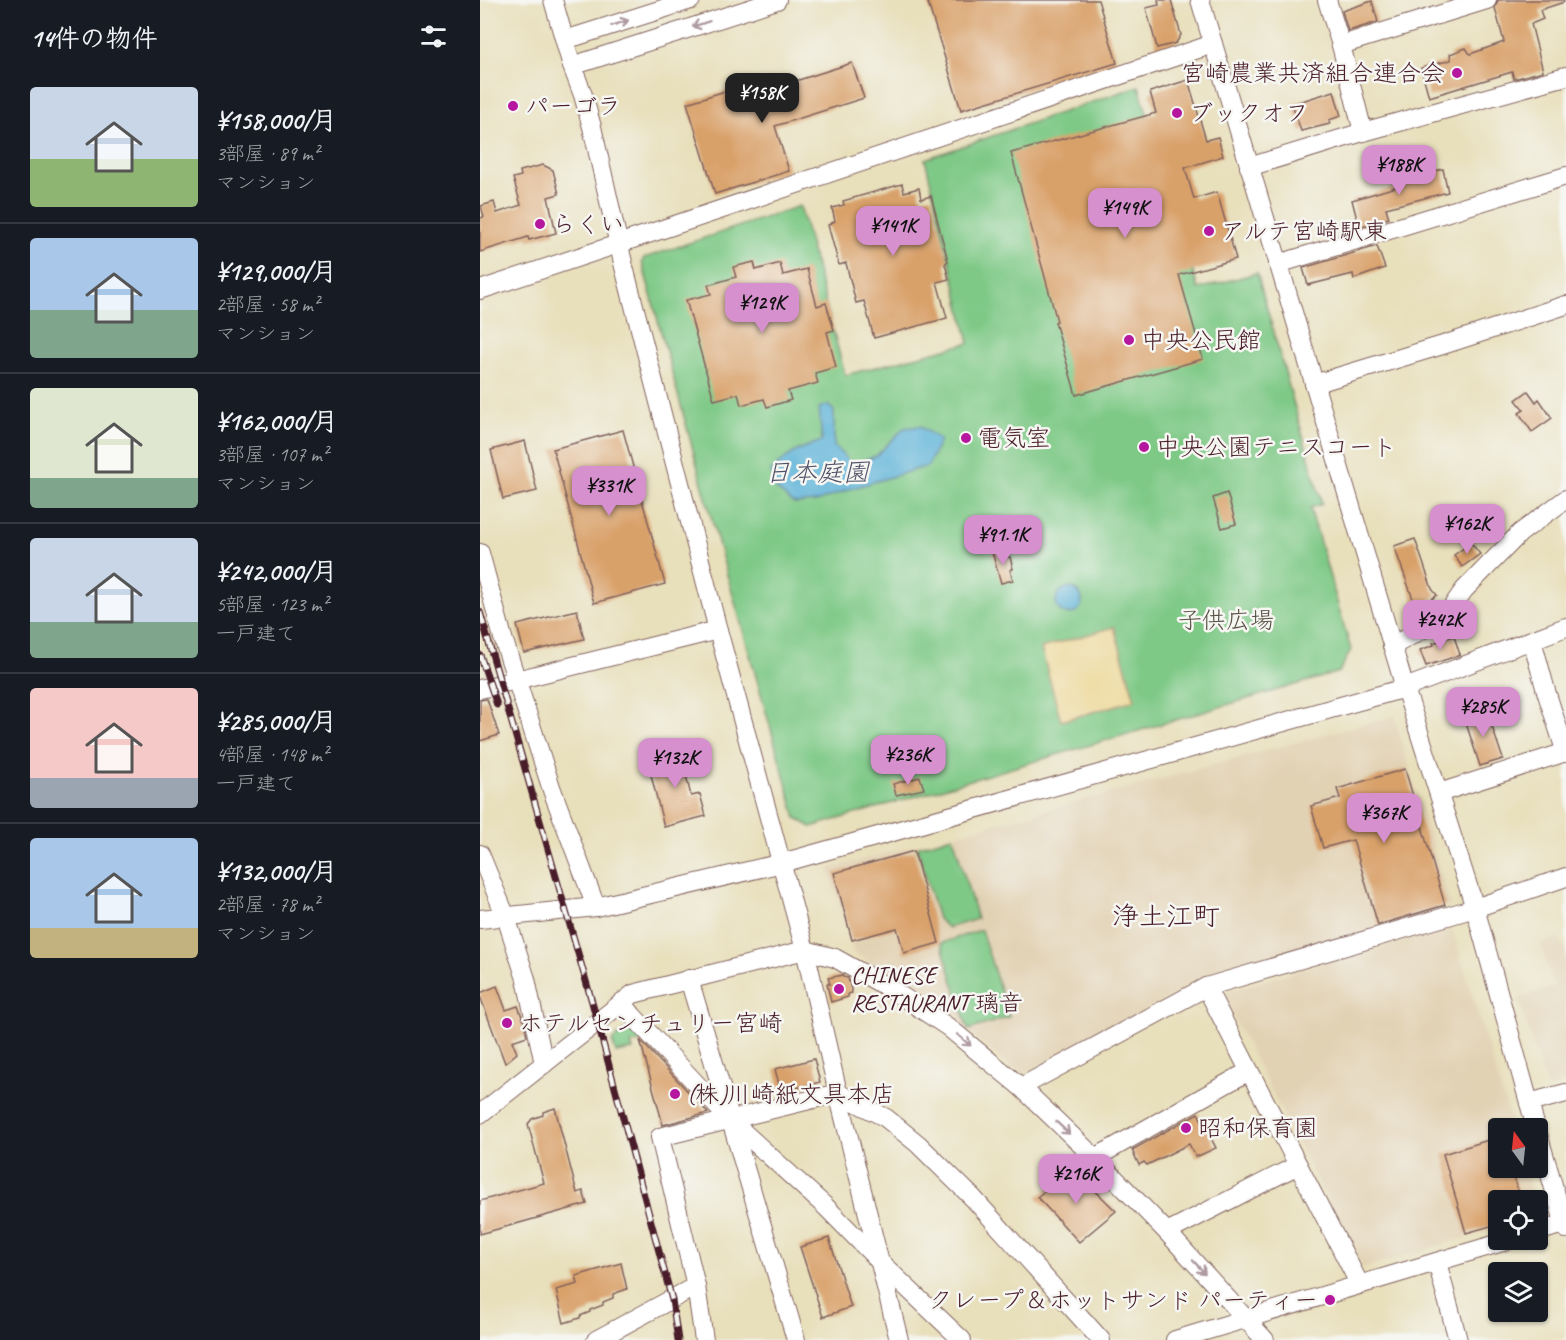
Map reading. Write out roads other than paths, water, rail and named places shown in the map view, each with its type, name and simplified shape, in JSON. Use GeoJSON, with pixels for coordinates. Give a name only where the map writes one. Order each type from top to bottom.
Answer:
{"type":"FeatureCollection","features":[{"type":"Feature","properties":{"kind":"street"},"geometry":{"type":"LineString","coordinates":[[554,0],[564,40],[592,127],[618,244],[718,630],[805,950],[899,1340]]}},
{"type":"Feature","properties":{"kind":"street"},"geometry":{"type":"LineString","coordinates":[[564,40],[691,0]]}},
{"type":"Feature","properties":{"kind":"street"},"geometry":{"type":"LineString","coordinates":[[572,66],[777,0]]}},
{"type":"Feature","properties":{"kind":"street"},"geometry":{"type":"LineString","coordinates":[[1200,0],[1392,646],[1474,908],[1533,1118]]}},
{"type":"Feature","properties":{"kind":"street"},"geometry":{"type":"LineString","coordinates":[[1327,0],[1363,132]]}},
{"type":"Feature","properties":{"kind":"street"},"geometry":{"type":"LineString","coordinates":[[1341,45],[1487,0]]}},
{"type":"Feature","properties":{"kind":"street"},"geometry":{"type":"LineString","coordinates":[[480,290],[1213,44]]}},
{"type":"Feature","properties":{"kind":"street"},"geometry":{"type":"LineString","coordinates":[[1249,167],[1363,132],[1566,76]]}},
{"type":"Feature","properties":{"kind":"street"},"geometry":{"type":"LineString","coordinates":[[1278,264],[1566,176]]}},
{"type":"Feature","properties":{"kind":"street"},"geometry":{"type":"LineString","coordinates":[[1314,384],[1566,305]]}},
{"type":"Feature","properties":{"kind":"street"},"geometry":{"type":"LineString","coordinates":[[1392,646],[1444,618],[1464,590],[1520,533],[1566,500]]}},
{"type":"Feature","properties":{"kind":"street"},"geometry":{"type":"LineString","coordinates":[[480,553],[503,638],[552,790],[596,907]]}},
{"type":"Feature","properties":{"kind":"street"},"geometry":{"type":"LineString","coordinates":[[480,919],[596,907],[782,863],[1405,688],[1566,627]]}},
{"type":"Feature","properties":{"kind":"street"},"geometry":{"type":"LineString","coordinates":[[480,689],[718,630]]}},
{"type":"Feature","properties":{"kind":"street"},"geometry":{"type":"LineString","coordinates":[[1439,793],[1566,752],[1532,640]]}},
{"type":"Feature","properties":{"kind":"street"},"geometry":{"type":"LineString","coordinates":[[480,854],[506,917],[526,979],[544,1064]]}},
{"type":"Feature","properties":{"kind":"street"},"geometry":{"type":"LineString","coordinates":[[1020,1087],[1206,987],[1474,908],[1566,877]]}},
{"type":"Feature","properties":{"kind":"street"},"geometry":{"type":"LineString","coordinates":[[480,1114],[633,994],[805,950],[835,958],[894,991],[948,1027],[1020,1087],[1095,1158],[1167,1232],[1265,1340]]}},
{"type":"Feature","properties":{"kind":"street"},"geometry":{"type":"LineString","coordinates":[[688,979],[796,1340]]}},
{"type":"Feature","properties":{"kind":"street"},"geometry":{"type":"LineString","coordinates":[[1206,987],[1360,1285]]}},
{"type":"Feature","properties":{"kind":"street"},"geometry":{"type":"LineString","coordinates":[[622,1002],[730,1120],[826,1207],[962,1340]]}},
{"type":"Feature","properties":{"kind":"street"},"geometry":{"type":"LineString","coordinates":[[1095,1158],[1250,1071]]}},
{"type":"Feature","properties":{"kind":"street"},"geometry":{"type":"LineString","coordinates":[[1528,1103],[1566,1093]]}},
{"type":"Feature","properties":{"kind":"street"},"geometry":{"type":"LineString","coordinates":[[704,1340],[696,1286],[660,1137],[838,1094],[886,1118],[918,1144],[973,1198],[1101,1340]]}},
{"type":"Feature","properties":{"kind":"street"},"geometry":{"type":"LineString","coordinates":[[1167,1232],[1298,1165]]}},
{"type":"Feature","properties":{"kind":"street"},"geometry":{"type":"LineString","coordinates":[[1548,1168],[1565,1225],[1548,1229]]}},
{"type":"Feature","properties":{"kind":"street"},"geometry":{"type":"LineString","coordinates":[[1175,1340],[1488,1246]]}},
{"type":"Feature","properties":{"kind":"street"},"geometry":{"type":"LineString","coordinates":[[1437,1262],[1458,1340]]}},
{"type":"Feature","properties":{"kind":"street"},"geometry":{"type":"LineString","coordinates":[[596,1340],[696,1286]]}},
{"type":"Feature","properties":{"kind":"water","name":"日本庭園"},"geometry":{"type":"Polygon","coordinates":[[[828,405],[834,411],[834,446],[852,464],[876,456],[904,428],[920,426],[940,440],[928,466],[850,489],[816,502],[794,504],[776,489],[771,472],[794,452],[822,441],[819,408],[828,405]]]}},
{"type":"Feature","properties":{"kind":"water"},"geometry":{"type":"Polygon","coordinates":[[[1069,588],[1078,592],[1082,601],[1078,610],[1069,614],[1060,610],[1056,601],[1060,592],[1069,588]]]}},
{"type":"Feature","properties":{"kind":"railway"},"geometry":{"type":"LineString","coordinates":[[480,612],[592,1002],[672,1300],[678,1340]]}},
{"type":"Feature","properties":{"kind":"railway"},"geometry":{"type":"LineString","coordinates":[[480,655],[497,705]]}},
{"type":"Feature","properties":{"kind":"place","name":"宮崎農業共済組合連合会"},"geometry":{"type":"Point","coordinates":[1457,73]}},
{"type":"Feature","properties":{"kind":"place","name":"パーゴラ"},"geometry":{"type":"Point","coordinates":[513,106]}},
{"type":"Feature","properties":{"kind":"place","name":"ブックオフ"},"geometry":{"type":"Point","coordinates":[1177,113]}},
{"type":"Feature","properties":{"kind":"place","name":"らくい"},"geometry":{"type":"Point","coordinates":[540,224]}},
{"type":"Feature","properties":{"kind":"place","name":"アルテ宮崎駅東"},"geometry":{"type":"Point","coordinates":[1209,231]}},
{"type":"Feature","properties":{"kind":"place","name":"中央公民館"},"geometry":{"type":"Point","coordinates":[1129,340]}},
{"type":"Feature","properties":{"kind":"place","name":"電気室"},"geometry":{"type":"Point","coordinates":[966,438]}},
{"type":"Feature","properties":{"kind":"place","name":"中央公園テニスコート"},"geometry":{"type":"Point","coordinates":[1144,447]}},
{"type":"Feature","properties":{"kind":"place","name":"CHINESE RESTAURANT 璃音"},"geometry":{"type":"Point","coordinates":[839,989]}},
{"type":"Feature","properties":{"kind":"place","name":"ホテルセンチュリー宮崎"},"geometry":{"type":"Point","coordinates":[507,1023]}},
{"type":"Feature","properties":{"kind":"place","name":"(株)川崎紙文具本店"},"geometry":{"type":"Point","coordinates":[675,1094]}},
{"type":"Feature","properties":{"kind":"place","name":"昭和保育園"},"geometry":{"type":"Point","coordinates":[1186,1128]}},
{"type":"Feature","properties":{"kind":"place","name":"クレープ＆ホットサンド パーティー"},"geometry":{"type":"Point","coordinates":[1330,1300]}},
{"type":"Feature","properties":{"kind":"district","name":"浄土江町"},"geometry":{"type":"Point","coordinates":[1166,916]}},
{"type":"Feature","properties":{"kind":"park label","name":"子供広場"},"geometry":{"type":"Point","coordinates":[1226,620]}}]}
